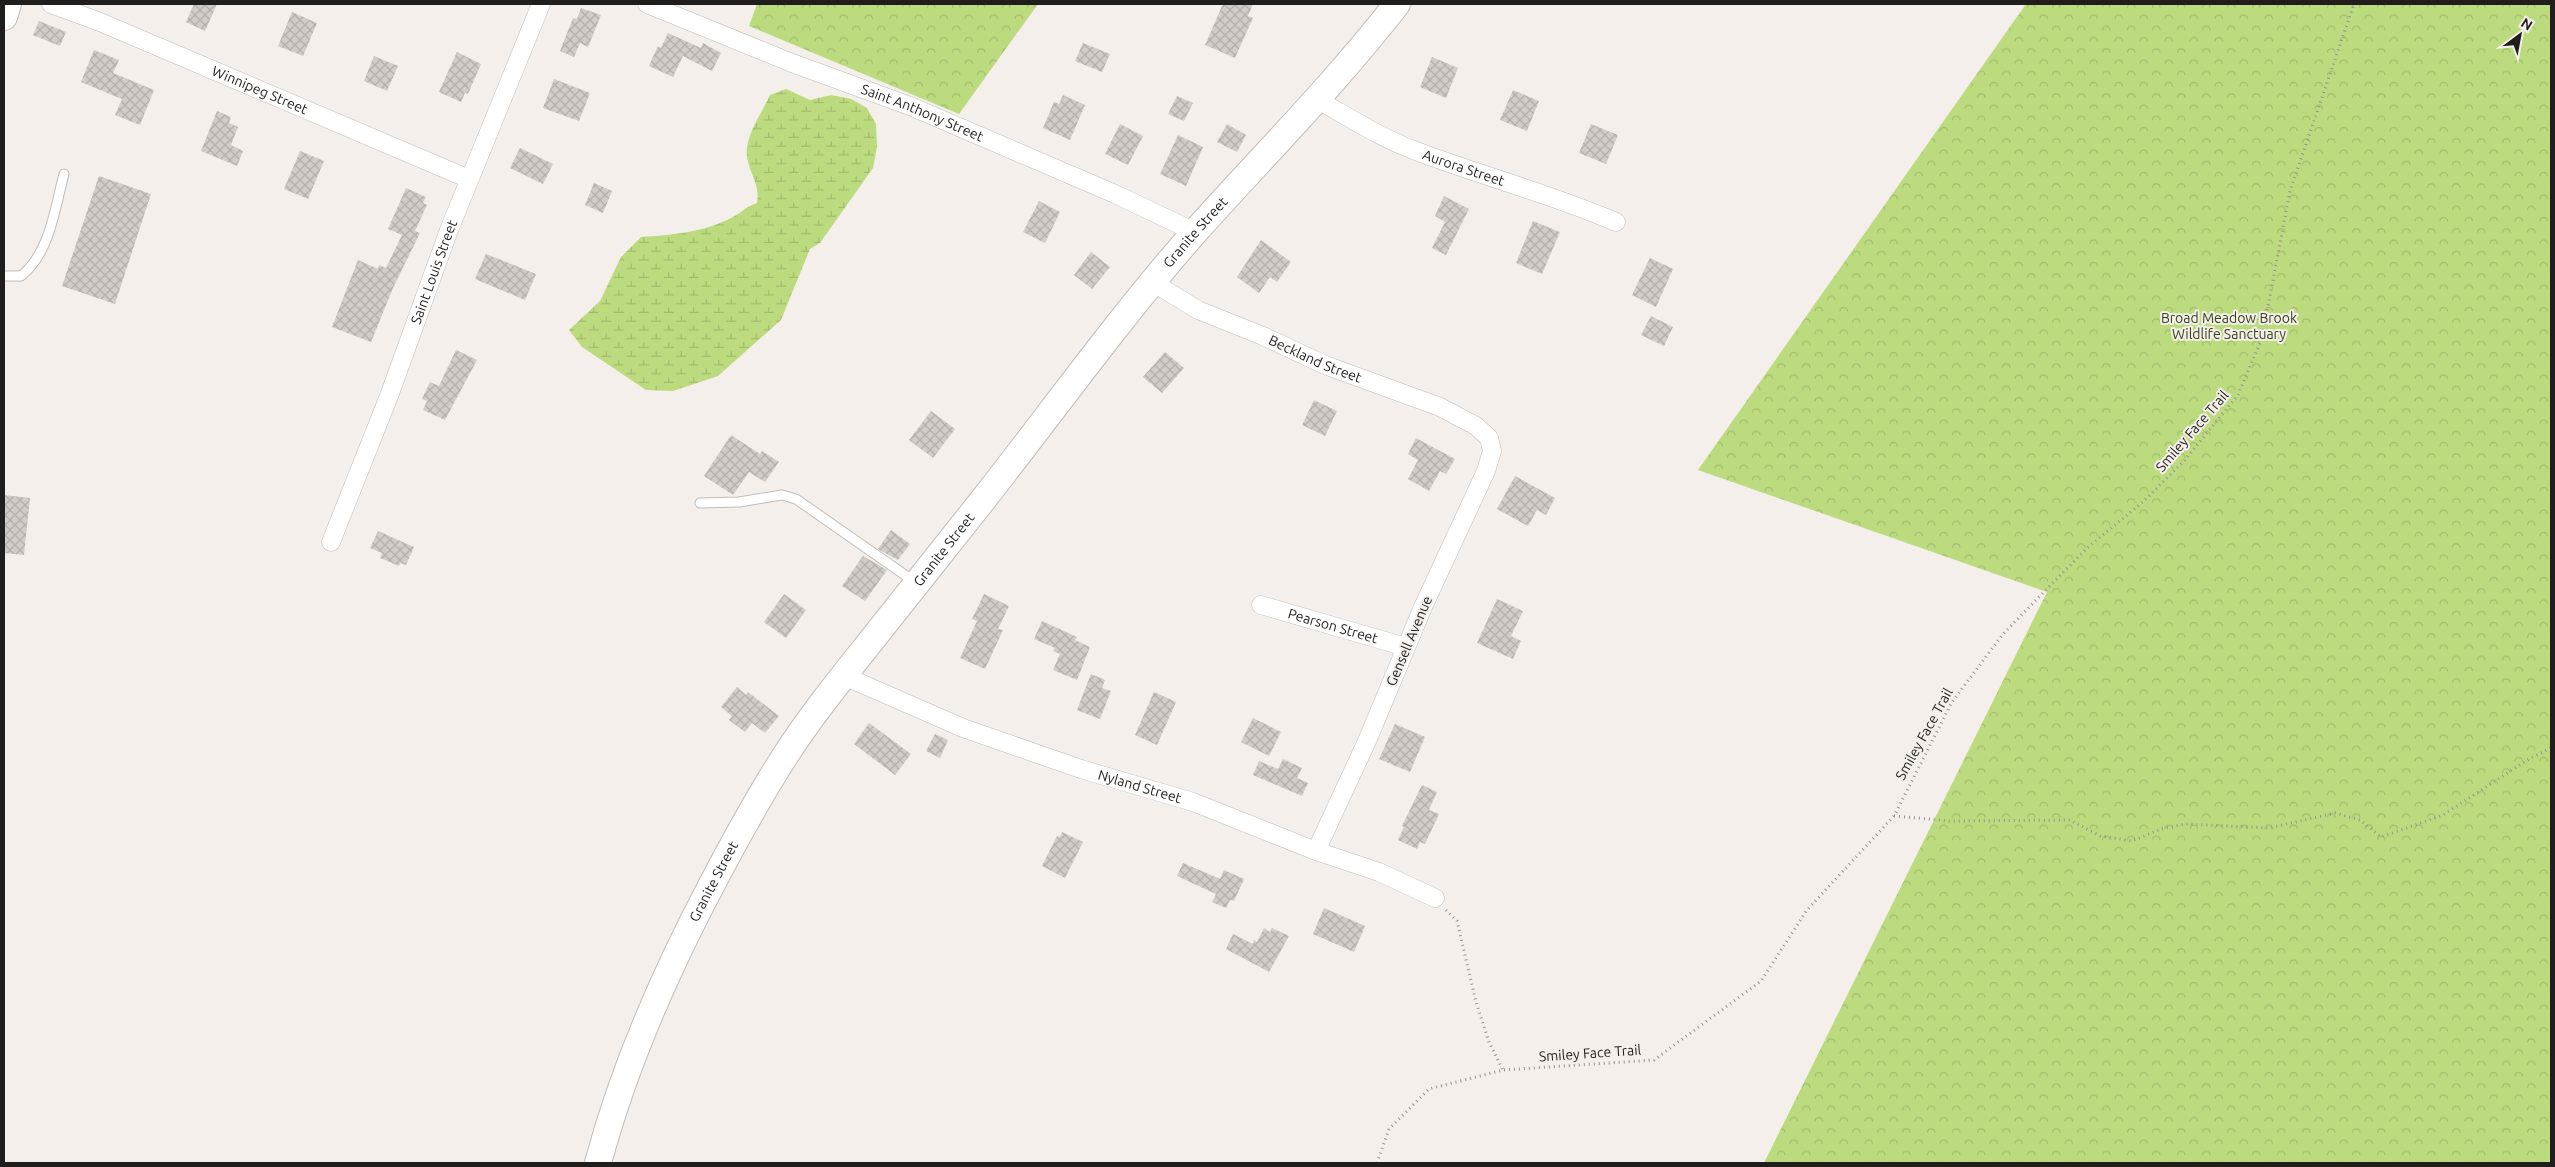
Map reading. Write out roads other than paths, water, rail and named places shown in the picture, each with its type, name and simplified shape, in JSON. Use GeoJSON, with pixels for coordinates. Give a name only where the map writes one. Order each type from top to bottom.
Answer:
{"type":"FeatureCollection","features":[{"type":"Feature","properties":{"kind":"street"},"geometry":{"type":"LineString","coordinates":[[4,17],[8,4]]}},
{"type":"Feature","properties":{"kind":"street","name":"Winnipeg Street"},"geometry":{"type":"LineString","coordinates":[[50,4],[100,22],[292,102],[469,179]]}},
{"type":"Feature","properties":{"kind":"street","name":"Saint Louis Street"},"geometry":{"type":"LineString","coordinates":[[331,542],[389,396],[469,179],[541,4]]}},
{"type":"Feature","properties":{"kind":"street","name":"Saint Anthony Street"},"geometry":{"type":"LineString","coordinates":[[646,4],[792,63],[910,106],[1115,194],[1195,232]]}},
{"type":"Feature","properties":{"kind":"street","name":"Granite Street"},"geometry":{"type":"LineString","coordinates":[[598,1163],[609,1122],[652,1005],[682,940],[747,818],[786,753],[1112,329],[1195,232],[1361,51],[1397,4]]}},
{"type":"Feature","properties":{"kind":"street","name":"Aurora Street"},"geometry":{"type":"LineString","coordinates":[[1318,100],[1363,126],[1414,150],[1577,205],[1616,222]]}},
{"type":"Feature","properties":{"kind":"street","name":"Beckland Street"},"geometry":{"type":"LineString","coordinates":[[1152,282],[1198,310],[1263,336],[1325,365],[1440,408],[1476,426],[1482,432]]}},
{"type":"Feature","properties":{"kind":"street","name":"Gensell Avenue"},"geometry":{"type":"LineString","coordinates":[[1316,851],[1367,741],[1406,647],[1486,471],[1492,451],[1489,438],[1482,432]]}},
{"type":"Feature","properties":{"kind":"street","name":"Pearson Street"},"geometry":{"type":"LineString","coordinates":[[1261,606],[1406,647]]}},
{"type":"Feature","properties":{"kind":"street","name":"Nyland Street"},"geometry":{"type":"LineString","coordinates":[[844,676],[963,728],[1081,769],[1193,802],[1316,851],[1379,872],[1435,898]]}},
{"type":"Feature","properties":{"kind":"lane"},"geometry":{"type":"LineString","coordinates":[[4,276],[21,276],[33,267],[46,241],[64,174]]}},
{"type":"Feature","properties":{"kind":"lane"},"geometry":{"type":"LineString","coordinates":[[700,503],[739,502],[782,495],[796,499],[917,584]]}},
{"type":"Feature","properties":{"kind":"park label","name":"Broad Meadow Brook Wildlife Sanctuary"},"geometry":{"type":"Point","coordinates":[2229,326]}}]}
